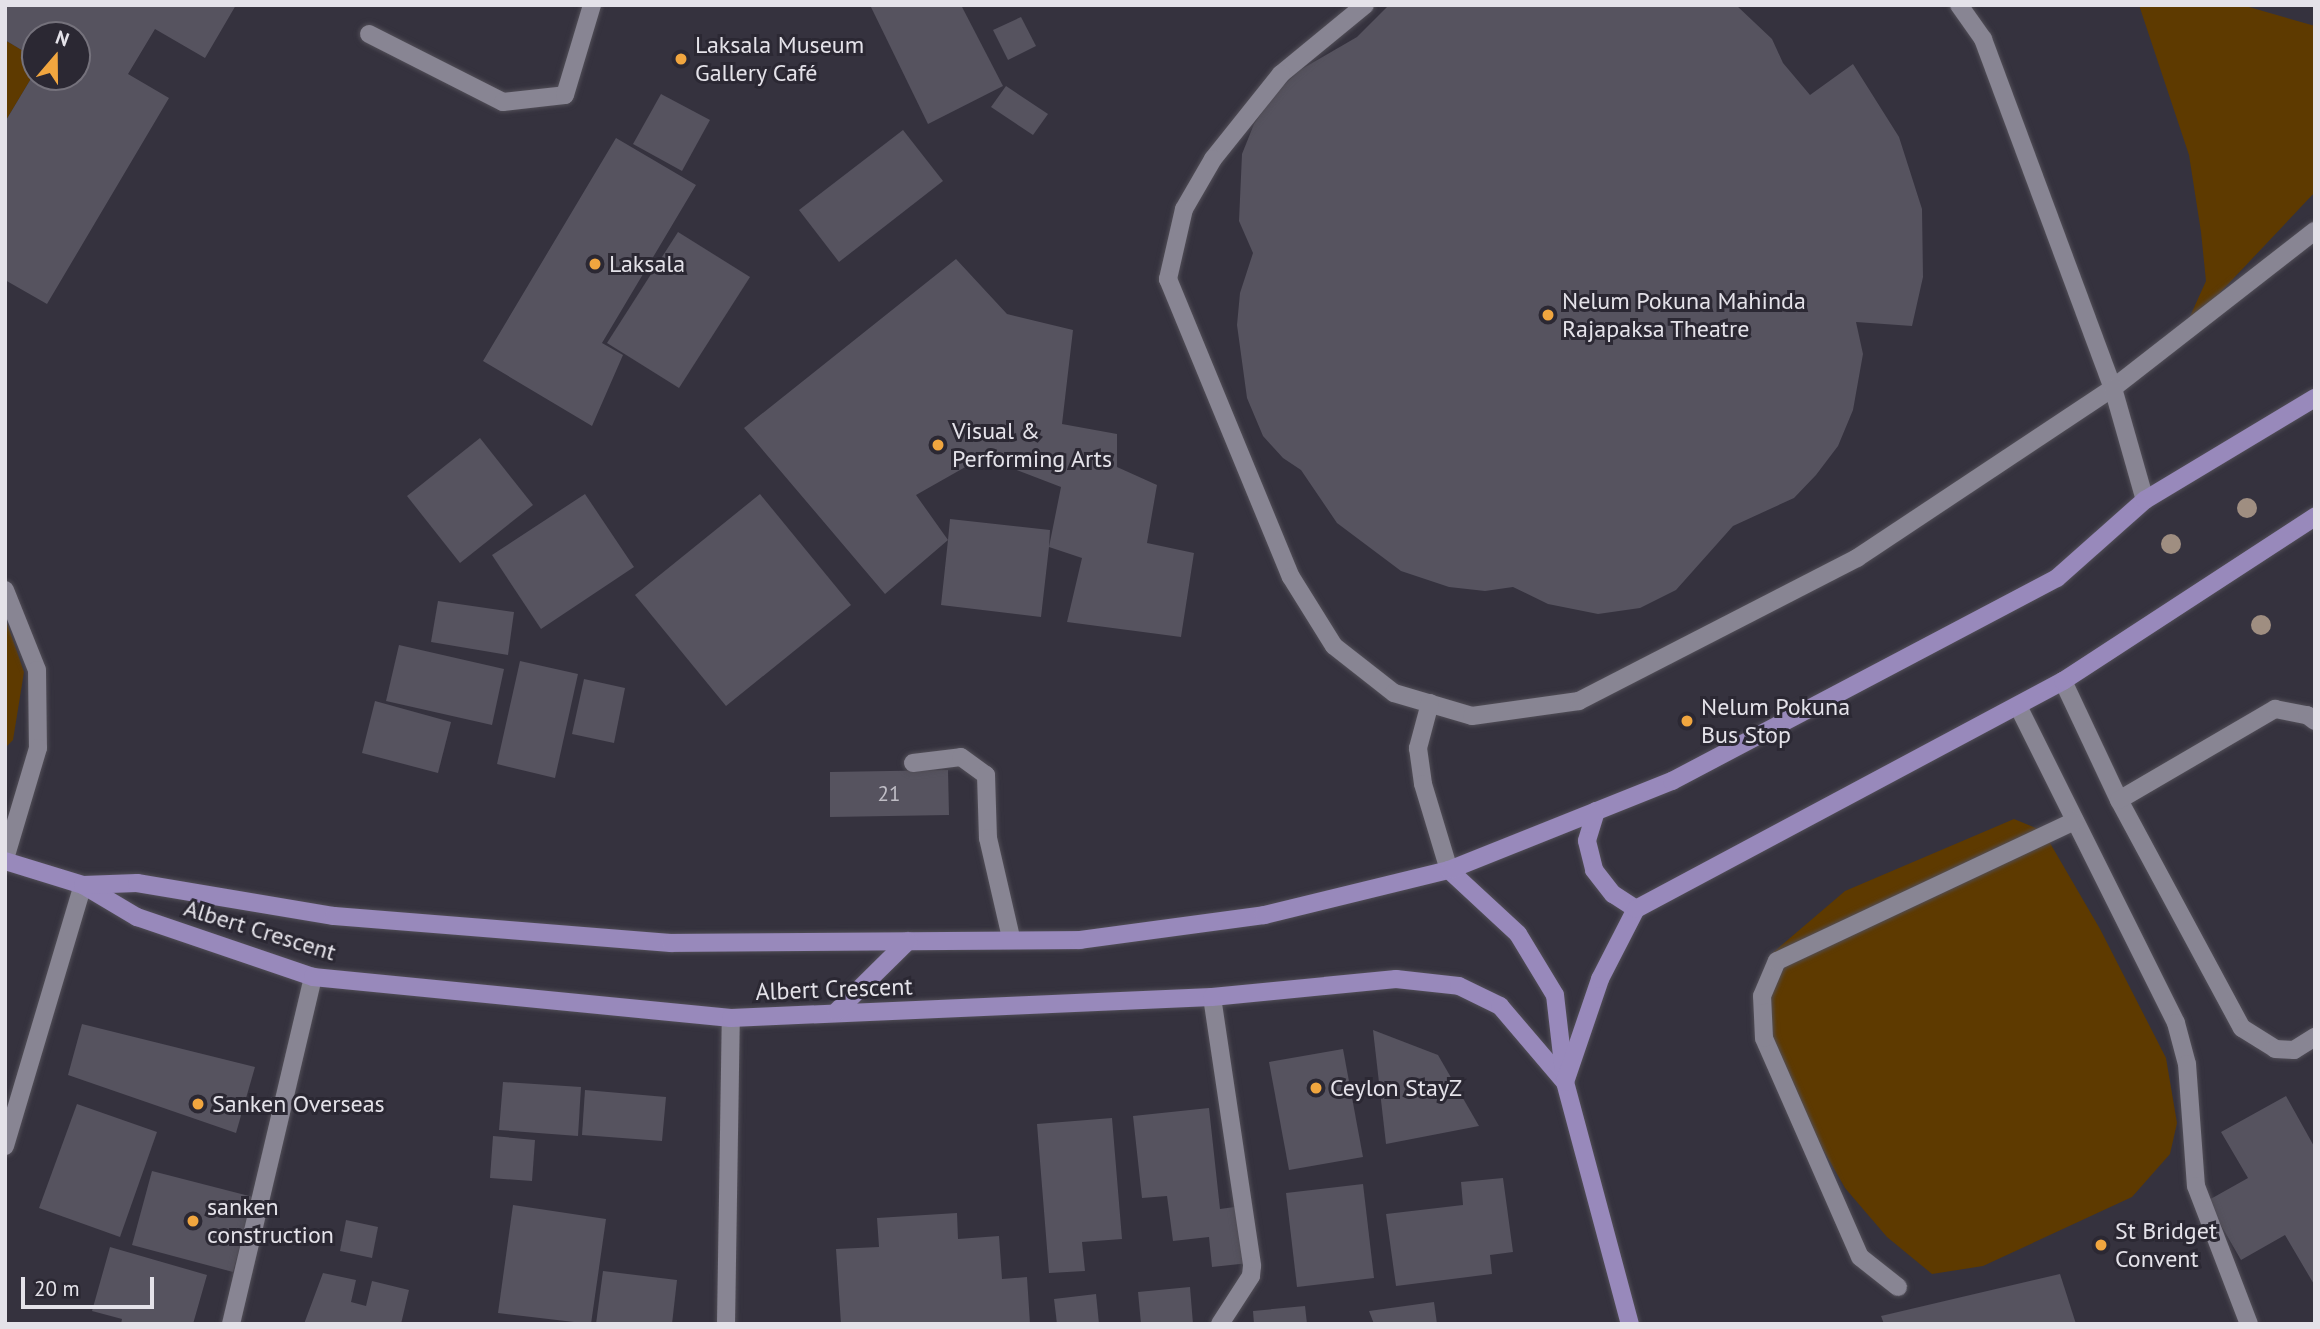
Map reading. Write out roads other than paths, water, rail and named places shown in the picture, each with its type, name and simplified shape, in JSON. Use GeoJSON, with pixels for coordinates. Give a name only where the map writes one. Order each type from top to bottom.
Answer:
{"type":"FeatureCollection","features":[{"type":"Feature","properties":{"kind":"main road","name":"Albert Crescent"},"geometry":{"type":"LineString","coordinates":[[83,885],[137,883],[334,916],[671,943],[1011,938],[1080,940],[1264,915],[1449,870],[1672,781],[2057,578],[2146,500],[2315,398]]}},
{"type":"Feature","properties":{"kind":"main road"},"geometry":{"type":"LineString","coordinates":[[1565,1082],[1600,979],[1636,909],[2063,681],[2315,517]]}},
{"type":"Feature","properties":{"kind":"main road"},"geometry":{"type":"LineString","coordinates":[[1596,811],[1587,841],[1594,870],[1613,894],[1636,909]]}},
{"type":"Feature","properties":{"kind":"main road","name":"Albert Crescent"},"geometry":{"type":"LineString","coordinates":[[5,860],[83,885],[137,917],[313,976],[732,1018],[1212,997],[1396,979],[1459,986],[1500,1006],[1565,1082]]}},
{"type":"Feature","properties":{"kind":"main road"},"geometry":{"type":"LineString","coordinates":[[1449,870],[1518,934],[1538,961],[1555,995],[1565,1082],[1630,1324]]}},
{"type":"Feature","properties":{"kind":"main road"},"geometry":{"type":"LineString","coordinates":[[836,1012],[908,941]]}},
{"type":"Feature","properties":{"kind":"street"},"geometry":{"type":"LineString","coordinates":[[369,34],[503,102],[565,95],[592,5]]}},
{"type":"Feature","properties":{"kind":"street"},"geometry":{"type":"LineString","coordinates":[[1365,5],[1281,74],[1213,159],[1184,209],[1168,279],[1291,577],[1334,646],[1394,693],[1472,716],[1579,701],[1857,558],[2113,388],[2315,231]]}},
{"type":"Feature","properties":{"kind":"street"},"geometry":{"type":"LineString","coordinates":[[1959,5],[1983,39],[2113,388],[2146,500]]}},
{"type":"Feature","properties":{"kind":"street"},"geometry":{"type":"LineString","coordinates":[[5,590],[37,670],[38,748],[5,860]]}},
{"type":"Feature","properties":{"kind":"street"},"geometry":{"type":"LineString","coordinates":[[2063,681],[2119,800],[2242,1028],[2274,1049],[2294,1050],[2315,1037]]}},
{"type":"Feature","properties":{"kind":"street"},"geometry":{"type":"LineString","coordinates":[[1430,704],[1418,748],[1423,784],[1449,870]]}},
{"type":"Feature","properties":{"kind":"street"},"geometry":{"type":"LineString","coordinates":[[2018,706],[2176,1023],[2187,1064],[2196,1186],[2249,1324]]}},
{"type":"Feature","properties":{"kind":"street"},"geometry":{"type":"LineString","coordinates":[[2119,800],[2275,709],[2307,715],[2315,721]]}},
{"type":"Feature","properties":{"kind":"street"},"geometry":{"type":"LineString","coordinates":[[913,763],[961,757],[986,775],[988,838],[1011,938]]}},
{"type":"Feature","properties":{"kind":"street"},"geometry":{"type":"LineString","coordinates":[[1898,1287],[1860,1257],[1764,1038],[1762,996],[1777,961],[2075,821]]}},
{"type":"Feature","properties":{"kind":"street"},"geometry":{"type":"LineString","coordinates":[[5,1146],[83,885]]}},
{"type":"Feature","properties":{"kind":"street"},"geometry":{"type":"LineString","coordinates":[[231,1324],[313,976]]}},
{"type":"Feature","properties":{"kind":"street"},"geometry":{"type":"LineString","coordinates":[[1212,997],[1252,1266],[1251,1276],[1220,1324]]}},
{"type":"Feature","properties":{"kind":"street"},"geometry":{"type":"LineString","coordinates":[[726,1324],[732,1018]]}},
{"type":"Feature","properties":{"kind":"place","name":"Laksala Museum Gallery Café"},"geometry":{"type":"Point","coordinates":[681,59]}},
{"type":"Feature","properties":{"kind":"place","name":"Laksala"},"geometry":{"type":"Point","coordinates":[595,264]}},
{"type":"Feature","properties":{"kind":"place","name":"Nelum Pokuna Mahinda Rajapaksa Theatre"},"geometry":{"type":"Point","coordinates":[1548,315]}},
{"type":"Feature","properties":{"kind":"place","name":"Visual & Performing Arts"},"geometry":{"type":"Point","coordinates":[938,445]}},
{"type":"Feature","properties":{"kind":"place","name":"Nelum Pokuna Bus Stop"},"geometry":{"type":"Point","coordinates":[1687,721]}},
{"type":"Feature","properties":{"kind":"place","name":"Ceylon StayZ"},"geometry":{"type":"Point","coordinates":[1316,1088]}},
{"type":"Feature","properties":{"kind":"place","name":"Sanken Overseas"},"geometry":{"type":"Point","coordinates":[198,1104]}},
{"type":"Feature","properties":{"kind":"place","name":"sanken construction"},"geometry":{"type":"Point","coordinates":[193,1221]}},
{"type":"Feature","properties":{"kind":"place","name":"St Bridget Convent"},"geometry":{"type":"Point","coordinates":[2101,1245]}}]}
